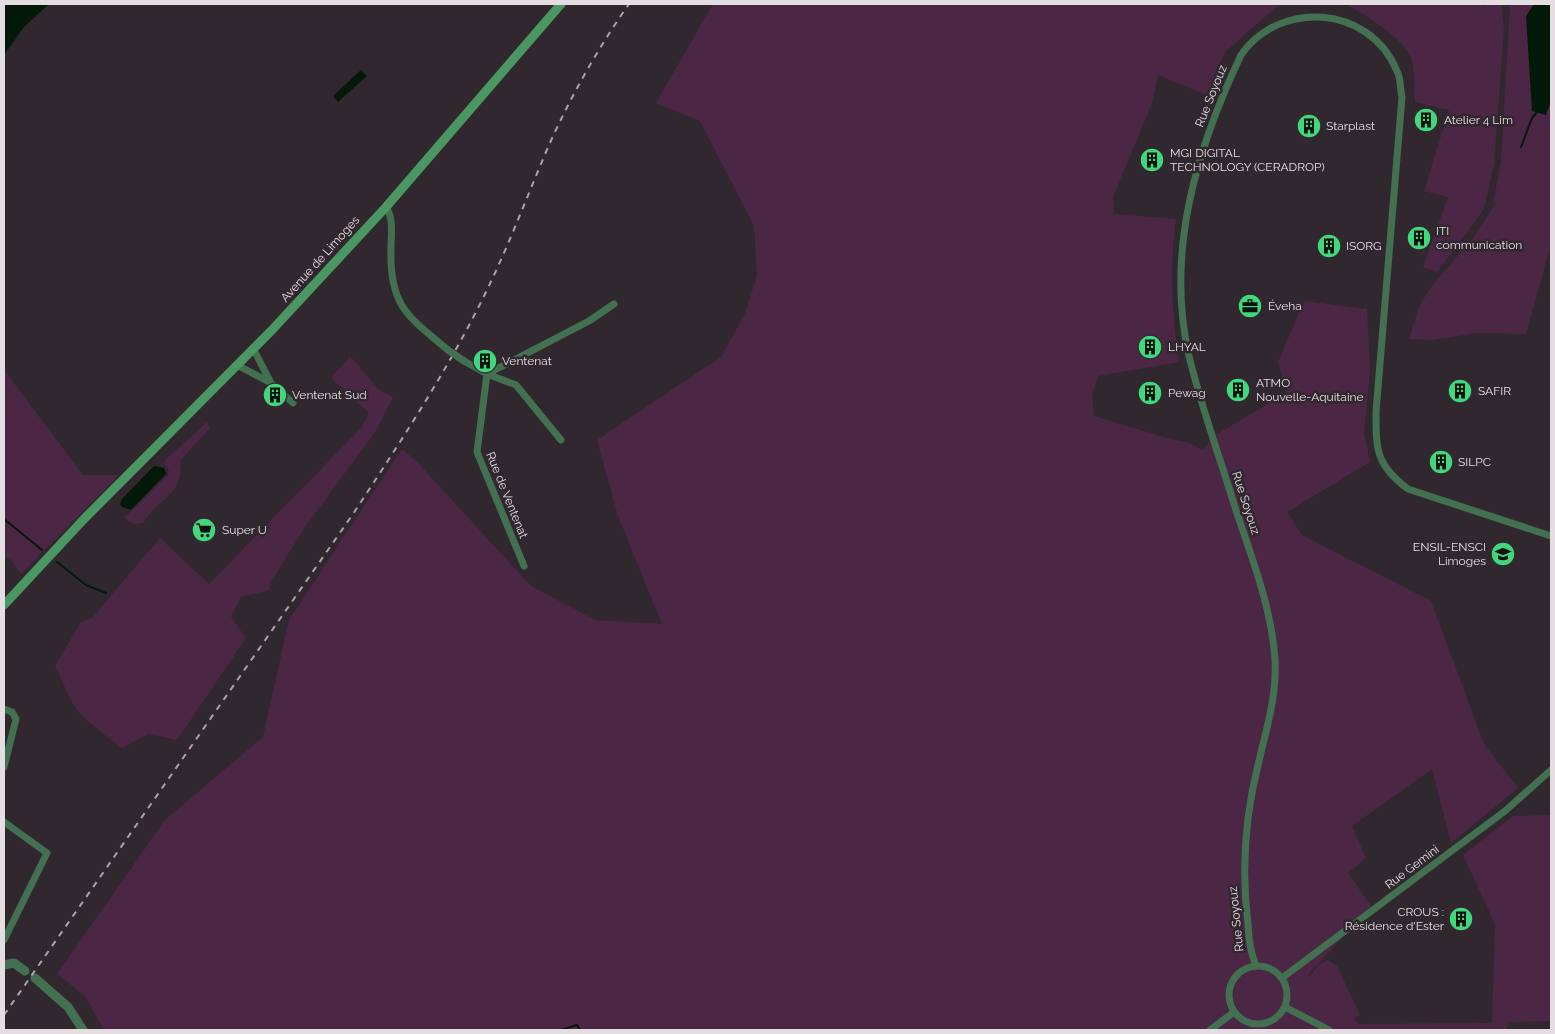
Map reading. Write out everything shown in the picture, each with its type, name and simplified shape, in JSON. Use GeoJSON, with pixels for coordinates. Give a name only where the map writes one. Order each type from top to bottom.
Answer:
{"type":"FeatureCollection","features":[{"type":"Feature","properties":{"kind":"main road","name":"Avenue de Limoges"},"geometry":{"type":"LineString","coordinates":[[22,584],[84,519],[254,350],[386,207],[561,4]]}},
{"type":"Feature","properties":{"kind":"main road"},"geometry":{"type":"LineString","coordinates":[[4,596],[22,584]]}},
{"type":"Feature","properties":{"kind":"main road"},"geometry":{"type":"LineString","coordinates":[[4,605],[22,584]]}},
{"type":"Feature","properties":{"kind":"street","name":"Rue Soyouz"},"geometry":{"type":"LineString","coordinates":[[1256,966],[1251,955],[1245,901],[1244,844],[1249,802],[1269,726],[1275,692],[1272,631],[1263,589],[1216,447],[1188,354],[1183,318],[1182,269],[1189,196],[1202,149],[1241,55],[1249,41],[1268,26],[1291,16],[1317,12],[1344,18],[1368,30],[1384,49],[1398,72],[1402,97],[1376,412],[1376,444],[1382,462],[1391,476],[1408,489],[1551,536]]}},
{"type":"Feature","properties":{"kind":"street"},"geometry":{"type":"LineString","coordinates":[[386,207],[390,213],[392,228],[390,274],[399,301],[409,318],[464,361],[487,374],[516,384],[561,440]]}},
{"type":"Feature","properties":{"kind":"street"},"geometry":{"type":"LineString","coordinates":[[487,374],[589,321],[614,304]]}},
{"type":"Feature","properties":{"kind":"street"},"geometry":{"type":"LineString","coordinates":[[254,350],[271,383]]}},
{"type":"Feature","properties":{"kind":"street"},"geometry":{"type":"LineString","coordinates":[[239,366],[271,383],[293,403]]}},
{"type":"Feature","properties":{"kind":"street","name":"Rue de Ventenat"},"geometry":{"type":"LineString","coordinates":[[487,374],[478,452],[524,566]]}},
{"type":"Feature","properties":{"kind":"street"},"geometry":{"type":"LineString","coordinates":[[4,709],[12,712],[16,718],[4,767]]}},
{"type":"Feature","properties":{"kind":"street","name":"Rue Gemini"},"geometry":{"type":"LineString","coordinates":[[1282,978],[1505,811],[1551,770]]}},
{"type":"Feature","properties":{"kind":"street"},"geometry":{"type":"LineString","coordinates":[[4,822],[48,853],[4,940]]}},
{"type":"Feature","properties":{"kind":"street"},"geometry":{"type":"LineString","coordinates":[[4,965],[14,963],[25,970]]}},
{"type":"Feature","properties":{"kind":"street"},"geometry":{"type":"LineString","coordinates":[[1256,966],[1270,968],[1282,978],[1288,992],[1285,1007],[1276,1019],[1261,1024],[1246,1022],[1234,1012],[1229,997],[1231,982],[1241,971],[1256,966]]}},
{"type":"Feature","properties":{"kind":"street"},"geometry":{"type":"LineString","coordinates":[[35,978],[68,1007],[83,1030]]}},
{"type":"Feature","properties":{"kind":"street"},"geometry":{"type":"LineString","coordinates":[[1285,1007],[1329,1030]]}},
{"type":"Feature","properties":{"kind":"street"},"geometry":{"type":"LineString","coordinates":[[1210,1030],[1234,1012]]}},
{"type":"Feature","properties":{"kind":"shaded area"},"geometry":{"type":"Polygon","coordinates":[[[4,4],[49,4],[24,27],[4,55],[4,4]]]}},
{"type":"Feature","properties":{"kind":"shaded area"},"geometry":{"type":"Polygon","coordinates":[[[713,4],[1287,4],[1277,6],[1225,52],[1207,95],[1158,75],[1152,103],[1113,197],[1114,214],[1176,219],[1172,291],[1179,362],[1098,376],[1092,394],[1094,416],[1170,439],[1190,443],[1202,450],[1217,434],[1287,393],[1278,362],[1304,301],[1367,309],[1370,372],[1364,431],[1370,462],[1287,512],[1302,535],[1431,601],[1484,744],[1518,788],[1451,843],[1432,769],[1352,826],[1366,858],[1348,873],[1371,906],[1308,975],[1310,976],[1318,965],[1328,960],[1337,966],[1360,1015],[1354,1018],[1359,1024],[1492,1023],[1495,924],[1463,855],[1513,816],[1551,815],[1551,1021],[1509,1022],[1506,1030],[104,1030],[85,996],[57,974],[165,820],[263,737],[289,620],[402,449],[417,462],[531,586],[595,620],[662,624],[618,516],[597,440],[721,357],[745,314],[757,275],[754,226],[700,121],[656,103],[713,4]]]}},
{"type":"Feature","properties":{"kind":"shaded area"},"geometry":{"type":"Polygon","coordinates":[[[1346,4],[1484,4],[1485,9],[1486,4],[1501,4],[1504,29],[1494,164],[1484,209],[1437,272],[1423,267],[1448,197],[1424,191],[1449,110],[1415,102],[1413,68],[1407,51],[1393,35],[1346,4]]]}},
{"type":"Feature","properties":{"kind":"shaded area"},"geometry":{"type":"Polygon","coordinates":[[[1508,4],[1551,4],[1551,244],[1526,334],[1478,333],[1432,340],[1409,339],[1420,304],[1433,285],[1474,237],[1497,201],[1493,205],[1501,160],[1510,6],[1508,4]]]}},
{"type":"Feature","properties":{"kind":"shaded area"},"geometry":{"type":"Polygon","coordinates":[[[1534,4],[1551,5],[1551,101],[1546,115],[1532,111],[1526,16],[1534,4]]]}},
{"type":"Feature","properties":{"kind":"shaded area"},"geometry":{"type":"Polygon","coordinates":[[[361,70],[367,76],[338,102],[333,96],[361,70]]]}},
{"type":"Feature","properties":{"kind":"shaded area"},"geometry":{"type":"Polygon","coordinates":[[[350,356],[378,389],[393,397],[376,431],[305,527],[272,580],[269,590],[241,597],[231,617],[246,638],[177,740],[148,734],[122,748],[95,727],[76,708],[55,666],[81,622],[92,618],[160,538],[209,584],[362,427],[369,413],[331,378],[350,356]]]}},
{"type":"Feature","properties":{"kind":"shaded area"},"geometry":{"type":"Polygon","coordinates":[[[4,370],[83,475],[119,475],[21,574],[11,560],[4,556],[4,370]]]}},
{"type":"Feature","properties":{"kind":"shaded area"},"geometry":{"type":"Polygon","coordinates":[[[207,422],[210,428],[180,461],[178,481],[169,495],[143,523],[134,524],[124,518],[168,475],[169,471],[163,462],[207,422]]]}},
{"type":"Feature","properties":{"kind":"shaded area"},"geometry":{"type":"Polygon","coordinates":[[[154,466],[164,468],[166,474],[131,510],[122,507],[120,504],[122,499],[154,466]]]}},
{"type":"Feature","properties":{"kind":"waterway"},"geometry":{"type":"LineString","coordinates":[[1521,147],[1532,118],[1538,111]]}},
{"type":"Feature","properties":{"kind":"waterway"},"geometry":{"type":"LineString","coordinates":[[4,519],[42,550]]}},
{"type":"Feature","properties":{"kind":"waterway"},"geometry":{"type":"LineString","coordinates":[[57,562],[86,585],[106,593]]}},
{"type":"Feature","properties":{"kind":"waterway"},"geometry":{"type":"LineString","coordinates":[[561,1030],[577,1025],[580,1030]]}},
{"type":"Feature","properties":{"kind":"railway"},"geometry":{"type":"LineString","coordinates":[[4,1015],[353,514],[421,408],[454,354],[483,298],[566,108],[596,55],[629,4]]}},
{"type":"Feature","properties":{"kind":"place","name":"Atelier 4 Lim"},"geometry":{"type":"Point","coordinates":[1426,120]}},
{"type":"Feature","properties":{"kind":"place","name":"Starplast"},"geometry":{"type":"Point","coordinates":[1309,126]}},
{"type":"Feature","properties":{"kind":"place","name":"MGI DIGITAL TECHNOLOGY (CERADROP)"},"geometry":{"type":"Point","coordinates":[1152,160]}},
{"type":"Feature","properties":{"kind":"place","name":"ITI communication"},"geometry":{"type":"Point","coordinates":[1419,238]}},
{"type":"Feature","properties":{"kind":"place","name":"ISORG"},"geometry":{"type":"Point","coordinates":[1329,246]}},
{"type":"Feature","properties":{"kind":"place","name":"Éveha"},"geometry":{"type":"Point","coordinates":[1250,306]}},
{"type":"Feature","properties":{"kind":"place","name":"LHYAL"},"geometry":{"type":"Point","coordinates":[1150,347]}},
{"type":"Feature","properties":{"kind":"place","name":"Ventenat"},"geometry":{"type":"Point","coordinates":[485,361]}},
{"type":"Feature","properties":{"kind":"place","name":"ATMO Nouvelle-Aquitaine"},"geometry":{"type":"Point","coordinates":[1238,390]}},
{"type":"Feature","properties":{"kind":"place","name":"SAFIR"},"geometry":{"type":"Point","coordinates":[1460,391]}},
{"type":"Feature","properties":{"kind":"place","name":"Pewag"},"geometry":{"type":"Point","coordinates":[1150,393]}},
{"type":"Feature","properties":{"kind":"place","name":"Ventenat Sud"},"geometry":{"type":"Point","coordinates":[275,395]}},
{"type":"Feature","properties":{"kind":"place","name":"SILPC"},"geometry":{"type":"Point","coordinates":[1441,462]}},
{"type":"Feature","properties":{"kind":"place","name":"Super U"},"geometry":{"type":"Point","coordinates":[204,530]}},
{"type":"Feature","properties":{"kind":"place","name":"ENSIL-ENSCI Limoges"},"geometry":{"type":"Point","coordinates":[1503,554]}},
{"type":"Feature","properties":{"kind":"place","name":"CROUS : Résidence d'Ester"},"geometry":{"type":"Point","coordinates":[1461,919]}}]}
